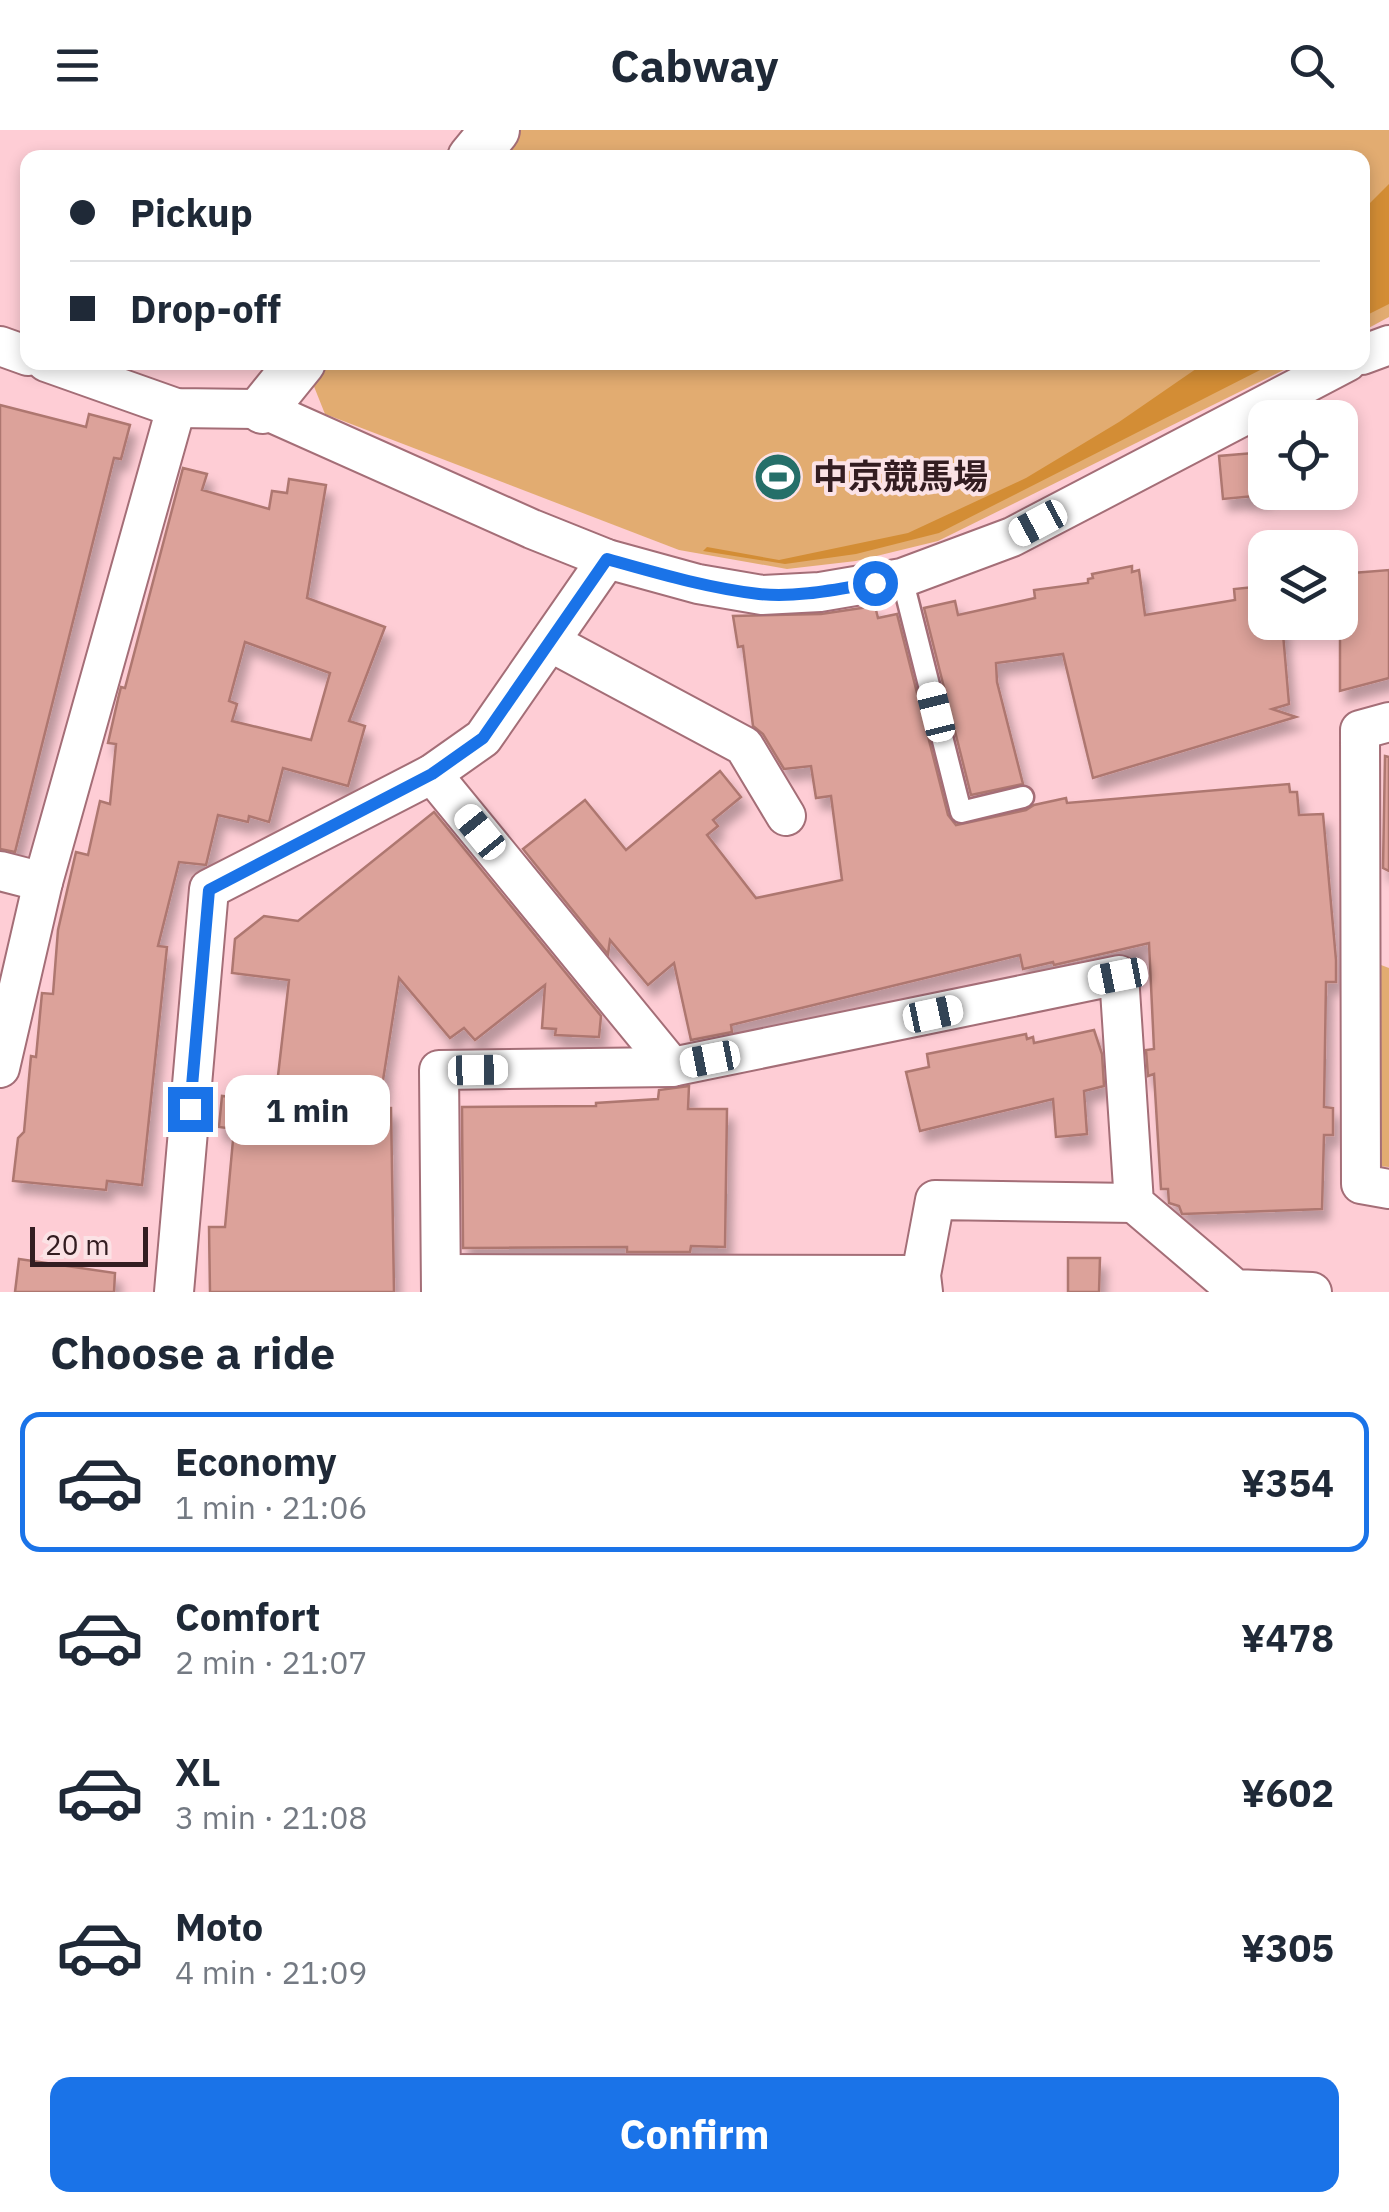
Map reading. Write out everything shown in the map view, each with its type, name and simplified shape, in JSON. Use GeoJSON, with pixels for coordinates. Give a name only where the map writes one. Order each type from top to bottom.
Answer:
{"type":"FeatureCollection","features":[{"type":"Feature","properties":{"kind":"street"},"geometry":{"type":"LineString","coordinates":[[479,150],[495,130]]}},
{"type":"Feature","properties":{"kind":"street"},"geometry":{"type":"LineString","coordinates":[[69,370],[176,408],[263,409],[607,559],[698,584],[762,595],[820,592],[902,578],[1012,537],[1332,370]]}},
{"type":"Feature","properties":{"kind":"street"},"geometry":{"type":"LineString","coordinates":[[263,409],[295,370]]}},
{"type":"Feature","properties":{"kind":"street"},"geometry":{"type":"LineString","coordinates":[[0,1068],[43,882],[176,408]]}},
{"type":"Feature","properties":{"kind":"street"},"geometry":{"type":"LineString","coordinates":[[174,1292],[209,890],[432,774],[483,738],[607,559]]}},
{"type":"Feature","properties":{"kind":"street"},"geometry":{"type":"LineString","coordinates":[[550,642],[744,746],[786,816]]}},
{"type":"Feature","properties":{"kind":"street"},"geometry":{"type":"LineString","coordinates":[[1389,722],[1360,730],[1362,1184],[1389,1189]]}},
{"type":"Feature","properties":{"kind":"street"},"geometry":{"type":"LineString","coordinates":[[432,774],[672,1067]]}},
{"type":"Feature","properties":{"kind":"street"},"geometry":{"type":"LineString","coordinates":[[0,870],[43,882]]}},
{"type":"Feature","properties":{"kind":"street"},"geometry":{"type":"LineString","coordinates":[[1134,1203],[1118,976],[672,1067],[439,1070],[441,1283],[922,1284],[935,1200],[1134,1203],[1234,1290],[1312,1292]]}},
{"type":"Feature","properties":{"kind":"lane"},"geometry":{"type":"LineString","coordinates":[[902,578],[962,812],[1023,797]]}},
{"type":"Feature","properties":{"kind":"shaded area"},"geometry":{"type":"Polygon","coordinates":[[[520,130],[1389,130],[1389,317],[1370,327],[1370,150],[504,150],[520,130]]]}},
{"type":"Feature","properties":{"kind":"shaded area"},"geometry":{"type":"Polygon","coordinates":[[[1389,184],[1389,304],[1370,314],[1370,203],[1389,184]]]}},
{"type":"Feature","properties":{"kind":"shaded area","name":"中京競馬場"},"geometry":{"type":"Polygon","coordinates":[[[318,370],[1284,370],[938,541],[856,561],[787,569],[679,550],[325,414],[311,379],[318,370]]]}},
{"type":"Feature","properties":{"kind":"shaded area"},"geometry":{"type":"Polygon","coordinates":[[[1194,370],[1260,370],[939,533],[856,554],[785,564],[703,551],[707,547],[779,560],[908,533],[1026,478],[1119,422],[1194,370]]]}},
{"type":"Feature","properties":{"kind":"shaded area"},"geometry":{"type":"Polygon","coordinates":[[[1381,965],[1389,968],[1389,1167],[1379,1166],[1381,965]]]}},
{"type":"Feature","properties":{"kind":"building"},"geometry":{"type":"Polygon","coordinates":[[[0,405],[86,427],[89,414],[130,425],[121,459],[114,458],[15,852],[0,849],[0,405]]]}},
{"type":"Feature","properties":{"kind":"building"},"geometry":{"type":"Polygon","coordinates":[[[1248,453],[1248,497],[1223,499],[1219,456],[1248,453]]]}},
{"type":"Feature","properties":{"kind":"building"},"geometry":{"type":"Polygon","coordinates":[[[183,468],[207,474],[202,490],[269,509],[272,491],[287,493],[289,479],[326,485],[307,598],[385,627],[349,721],[365,726],[348,786],[283,768],[269,822],[249,816],[248,822],[218,815],[206,865],[179,862],[158,946],[167,947],[142,1185],[107,1181],[106,1190],[13,1181],[18,1138],[24,1132],[31,1056],[36,1057],[42,993],[53,994],[58,930],[76,852],[88,855],[100,801],[110,804],[116,744],[108,743],[121,687],[125,688],[183,468]],[[245,642],[229,701],[237,704],[232,721],[311,740],[330,673],[245,642]]]}},
{"type":"Feature","properties":{"kind":"building"},"geometry":{"type":"Polygon","coordinates":[[[1132,566],[1132,572],[1139,570],[1145,615],[1235,600],[1234,589],[1248,588],[1248,640],[1284,640],[1289,704],[1272,709],[1296,717],[1093,778],[1063,654],[996,663],[997,682],[1023,784],[971,795],[924,608],[955,601],[958,615],[1035,598],[1034,590],[1088,583],[1092,574],[1132,566]]]}},
{"type":"Feature","properties":{"kind":"building"},"geometry":{"type":"Polygon","coordinates":[[[1389,570],[1389,678],[1340,691],[1340,640],[1358,640],[1358,573],[1389,570]]]}},
{"type":"Feature","properties":{"kind":"building"},"geometry":{"type":"Polygon","coordinates":[[[875,606],[878,618],[897,614],[948,815],[956,825],[1066,798],[1067,803],[1289,784],[1290,792],[1297,792],[1299,815],[1323,814],[1336,982],[1326,982],[1324,1107],[1333,1108],[1333,1135],[1324,1135],[1322,1209],[1182,1214],[1179,1206],[1169,1203],[1168,1189],[1161,1189],[1154,1074],[1148,1076],[1146,1050],[1154,1049],[1149,943],[1023,969],[1020,955],[731,1025],[732,1032],[691,1040],[674,963],[648,985],[610,940],[608,954],[523,849],[585,800],[626,850],[720,771],[741,797],[713,820],[718,826],[707,835],[756,898],[842,880],[831,796],[816,798],[811,766],[784,769],[763,734],[753,726],[743,646],[738,647],[733,616],[821,614],[875,606]]]}},
{"type":"Feature","properties":{"kind":"building"},"geometry":{"type":"Polygon","coordinates":[[[1385,756],[1389,757],[1389,871],[1383,868],[1385,756]]]}},
{"type":"Feature","properties":{"kind":"building"},"geometry":{"type":"Polygon","coordinates":[[[434,812],[601,1016],[599,1037],[555,1035],[556,1029],[542,1028],[545,985],[475,1040],[464,1028],[450,1038],[399,978],[381,1093],[362,1108],[391,1108],[394,1292],[210,1292],[209,1227],[225,1227],[234,1129],[219,1127],[222,1096],[275,1102],[289,980],[232,973],[235,939],[264,916],[298,921],[434,812]]]}},
{"type":"Feature","properties":{"kind":"building"},"geometry":{"type":"Polygon","coordinates":[[[1094,1030],[1102,1054],[1104,1086],[1084,1091],[1087,1134],[1056,1137],[1053,1099],[920,1131],[906,1072],[929,1067],[927,1054],[1026,1034],[1027,1039],[1033,1037],[1034,1043],[1094,1030]]]}},
{"type":"Feature","properties":{"kind":"building"},"geometry":{"type":"Polygon","coordinates":[[[689,1086],[688,1109],[727,1109],[725,1247],[691,1246],[690,1252],[627,1252],[627,1247],[463,1248],[462,1107],[596,1106],[658,1099],[659,1090],[689,1086]]]}},
{"type":"Feature","properties":{"kind":"building"},"geometry":{"type":"Polygon","coordinates":[[[1068,1258],[1100,1258],[1099,1292],[1068,1292],[1068,1258]]]}},
{"type":"Feature","properties":{"kind":"building"},"geometry":{"type":"Polygon","coordinates":[[[19,1259],[115,1273],[114,1292],[15,1292],[19,1259]]]}},
{"type":"Feature","properties":{"kind":"place","name":"中京競馬場"},"geometry":{"type":"Point","coordinates":[778,477]}},
{"type":"Feature","properties":{"kind":"route"},"geometry":{"type":"LineString","coordinates":[[190,1109],[209,890],[432,774],[483,738],[607,559],[698,584],[762,595],[820,592],[875,583]]}}]}
